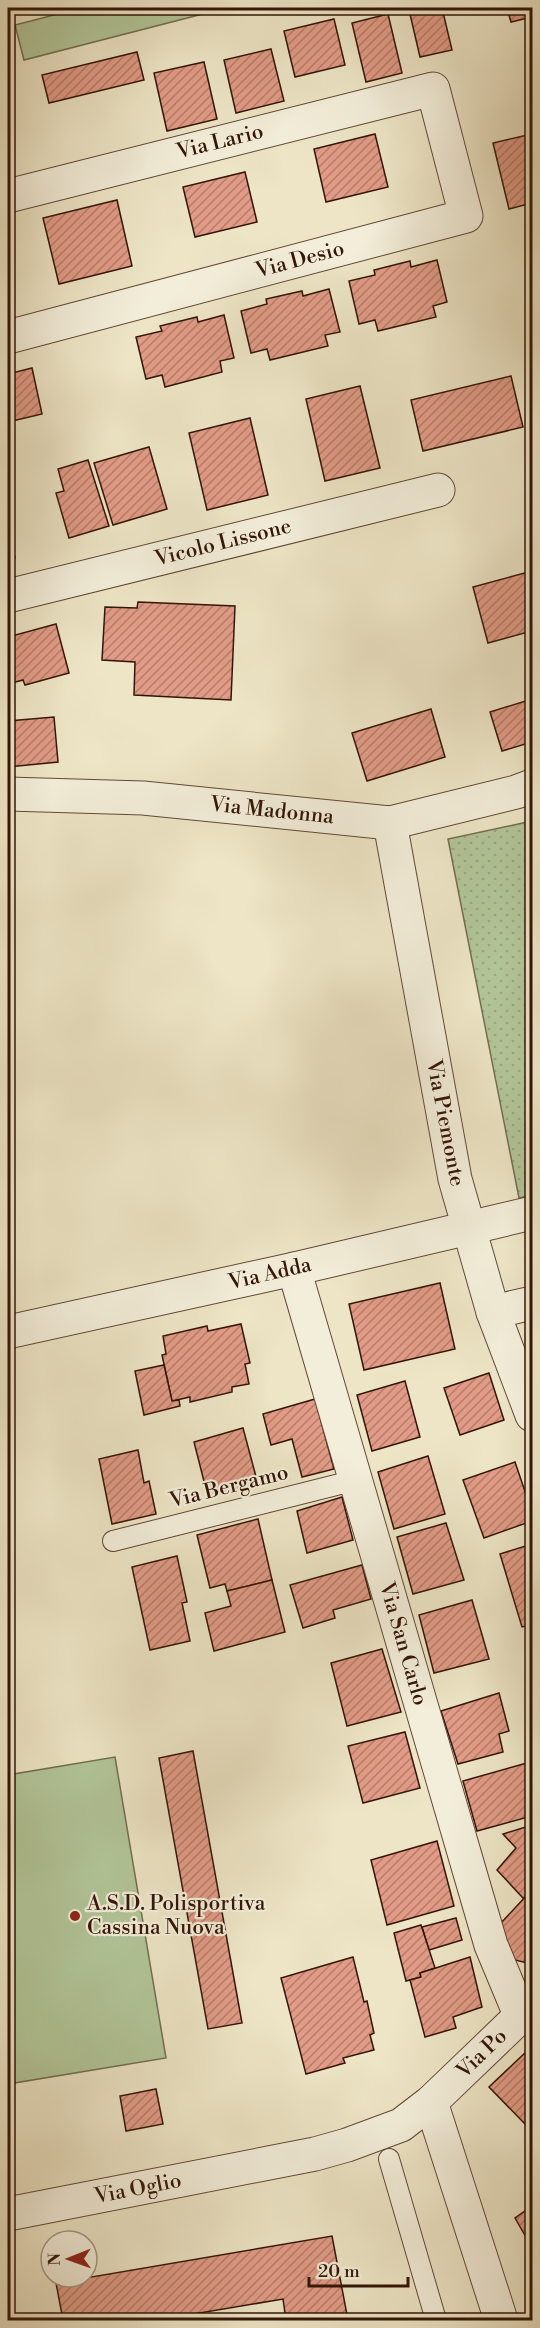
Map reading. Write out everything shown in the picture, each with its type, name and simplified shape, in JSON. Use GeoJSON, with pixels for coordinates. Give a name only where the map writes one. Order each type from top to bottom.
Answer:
{"type":"FeatureCollection","features":[{"type":"Feature","properties":{"kind":"street","name":"Via Lario"},"geometry":{"type":"LineString","coordinates":[[8,195],[433,89]]}},
{"type":"Feature","properties":{"kind":"street","name":"Via Desio"},"geometry":{"type":"LineString","coordinates":[[8,337],[466,216],[433,89]]}},
{"type":"Feature","properties":{"kind":"street","name":"Vicolo Lissone"},"geometry":{"type":"LineString","coordinates":[[8,596],[438,490]]}},
{"type":"Feature","properties":{"kind":"street","name":"Via Madonna"},"geometry":{"type":"LineString","coordinates":[[8,794],[143,798],[390,823],[532,786]]}},
{"type":"Feature","properties":{"kind":"street","name":"Via Piemonte"},"geometry":{"type":"LineString","coordinates":[[390,823],[449,1144],[467,1227],[493,1312],[532,1415]]}},
{"type":"Feature","properties":{"kind":"street","name":"Via Adda"},"geometry":{"type":"LineString","coordinates":[[8,1332],[294,1269],[532,1213]]}},
{"type":"Feature","properties":{"kind":"street","name":"Via San Carlo"},"geometry":{"type":"LineString","coordinates":[[294,1269],[491,1945],[527,2011]]}},
{"type":"Feature","properties":{"kind":"street"},"geometry":{"type":"LineString","coordinates":[[493,1312],[532,1303]]}},
{"type":"Feature","properties":{"kind":"street","name":"Via Po"},"geometry":{"type":"LineString","coordinates":[[269,2163],[346,2145],[401,2125],[431,2103],[527,2011]]}},
{"type":"Feature","properties":{"kind":"street"},"geometry":{"type":"LineString","coordinates":[[431,2103],[501,2320]]}},
{"type":"Feature","properties":{"kind":"street","name":"Via Oglio"},"geometry":{"type":"LineString","coordinates":[[8,2214],[269,2163]]}},
{"type":"Feature","properties":{"kind":"lane","name":"Via Bergamo"},"geometry":{"type":"LineString","coordinates":[[113,1541],[356,1480]]}},
{"type":"Feature","properties":{"kind":"lane"},"geometry":{"type":"LineString","coordinates":[[389,2159],[436,2320]]}},
{"type":"Feature","properties":{"kind":"green space"},"geometry":{"type":"Polygon","coordinates":[[[81,8],[226,8],[24,60],[15,25],[81,8]]]}},
{"type":"Feature","properties":{"kind":"green space"},"geometry":{"type":"Polygon","coordinates":[[[532,821],[532,1195],[519,1198],[448,839],[532,821]]]}},
{"type":"Feature","properties":{"kind":"green space","name":"A.S.D. Polisportiva Cassina Nuova"},"geometry":{"type":"Polygon","coordinates":[[[115,1757],[166,2058],[8,2084],[8,1775],[115,1757]]]}},
{"type":"Feature","properties":{"kind":"building"},"geometry":{"type":"Polygon","coordinates":[[[442,8],[452,50],[420,57],[410,14],[442,8]]]}},
{"type":"Feature","properties":{"kind":"building"},"geometry":{"type":"Polygon","coordinates":[[[507,8],[532,8],[532,17],[511,22],[507,8]]]}},
{"type":"Feature","properties":{"kind":"building"},"geometry":{"type":"Polygon","coordinates":[[[388,14],[402,73],[366,82],[352,23],[388,14]]]}},
{"type":"Feature","properties":{"kind":"building"},"geometry":{"type":"Polygon","coordinates":[[[334,19],[345,65],[295,77],[284,31],[334,19]]]}},
{"type":"Feature","properties":{"kind":"building"},"geometry":{"type":"Polygon","coordinates":[[[271,49],[284,101],[236,113],[224,60],[271,49]]]}},
{"type":"Feature","properties":{"kind":"building"},"geometry":{"type":"Polygon","coordinates":[[[137,52],[144,80],[49,103],[42,75],[137,52]]]}},
{"type":"Feature","properties":{"kind":"building"},"geometry":{"type":"Polygon","coordinates":[[[204,62],[217,119],[167,131],[154,73],[204,62]]]}},
{"type":"Feature","properties":{"kind":"building"},"geometry":{"type":"Polygon","coordinates":[[[375,134],[388,187],[326,202],[314,149],[375,134]]]}},
{"type":"Feature","properties":{"kind":"building"},"geometry":{"type":"Polygon","coordinates":[[[532,134],[532,203],[509,209],[493,143],[532,134]]]}},
{"type":"Feature","properties":{"kind":"building"},"geometry":{"type":"Polygon","coordinates":[[[245,172],[257,222],[195,237],[183,187],[245,172]]]}},
{"type":"Feature","properties":{"kind":"building"},"geometry":{"type":"Polygon","coordinates":[[[117,200],[132,266],[59,284],[43,218],[117,200]]]}},
{"type":"Feature","properties":{"kind":"building"},"geometry":{"type":"Polygon","coordinates":[[[437,260],[447,302],[433,306],[436,317],[378,331],[375,320],[359,324],[349,281],[375,275],[374,270],[410,261],[411,267],[437,260]]]}},
{"type":"Feature","properties":{"kind":"building"},"geometry":{"type":"Polygon","coordinates":[[[329,289],[340,332],[325,335],[328,346],[270,360],[267,349],[251,353],[241,311],[267,304],[266,299],[302,291],[303,296],[329,289]]]}},
{"type":"Feature","properties":{"kind":"building"},"geometry":{"type":"Polygon","coordinates":[[[224,315],[234,358],[220,361],[222,372],[165,387],[162,375],[146,379],[136,337],[162,331],[160,326],[197,317],[198,322],[224,315]]]}},
{"type":"Feature","properties":{"kind":"building"},"geometry":{"type":"Polygon","coordinates":[[[32,368],[42,414],[8,422],[8,374],[32,368]]]}},
{"type":"Feature","properties":{"kind":"building"},"geometry":{"type":"Polygon","coordinates":[[[511,376],[523,427],[423,451],[411,400],[511,376]]]}},
{"type":"Feature","properties":{"kind":"building"},"geometry":{"type":"Polygon","coordinates":[[[360,386],[380,468],[325,481],[306,399],[360,386]]]}},
{"type":"Feature","properties":{"kind":"building"},"geometry":{"type":"Polygon","coordinates":[[[250,418],[268,495],[207,510],[189,433],[250,418]]]}},
{"type":"Feature","properties":{"kind":"building"},"geometry":{"type":"Polygon","coordinates":[[[149,447],[167,509],[113,525],[94,463],[149,447]]]}},
{"type":"Feature","properties":{"kind":"building"},"geometry":{"type":"Polygon","coordinates":[[[88,460],[109,526],[69,538],[56,493],[64,491],[58,469],[88,460]]]}},
{"type":"Feature","properties":{"kind":"building"},"geometry":{"type":"Polygon","coordinates":[[[8,527],[15,558],[8,560],[8,527]]]}},
{"type":"Feature","properties":{"kind":"building"},"geometry":{"type":"Polygon","coordinates":[[[532,571],[532,631],[488,643],[473,587],[532,571]]]}},
{"type":"Feature","properties":{"kind":"building"},"geometry":{"type":"Polygon","coordinates":[[[138,602],[235,606],[231,700],[134,695],[135,662],[102,660],[105,607],[137,608],[138,602]]]}},
{"type":"Feature","properties":{"kind":"building"},"geometry":{"type":"Polygon","coordinates":[[[56,624],[69,673],[25,685],[23,680],[8,684],[8,637],[56,624]]]}},
{"type":"Feature","properties":{"kind":"building"},"geometry":{"type":"Polygon","coordinates":[[[532,699],[532,742],[502,751],[490,712],[532,699]]]}},
{"type":"Feature","properties":{"kind":"building"},"geometry":{"type":"Polygon","coordinates":[[[431,709],[445,757],[367,781],[352,733],[431,709]]]}},
{"type":"Feature","properties":{"kind":"building"},"geometry":{"type":"Polygon","coordinates":[[[54,717],[58,762],[8,767],[8,721],[54,717]]]}},
{"type":"Feature","properties":{"kind":"building"},"geometry":{"type":"Polygon","coordinates":[[[440,1283],[455,1349],[364,1370],[349,1304],[440,1283]]]}},
{"type":"Feature","properties":{"kind":"building"},"geometry":{"type":"Polygon","coordinates":[[[241,1324],[250,1363],[245,1364],[249,1384],[232,1387],[232,1392],[190,1402],[190,1397],[172,1401],[162,1355],[166,1354],[163,1336],[207,1326],[208,1331],[241,1324]]]}},
{"type":"Feature","properties":{"kind":"building"},"geometry":{"type":"Polygon","coordinates":[[[164,1365],[172,1401],[179,1400],[180,1406],[144,1415],[135,1371],[164,1365]]]}},
{"type":"Feature","properties":{"kind":"building"},"geometry":{"type":"Polygon","coordinates":[[[489,1373],[504,1420],[460,1435],[444,1388],[489,1373]]]}},
{"type":"Feature","properties":{"kind":"building"},"geometry":{"type":"Polygon","coordinates":[[[405,1381],[420,1437],[372,1451],[357,1395],[405,1381]]]}},
{"type":"Feature","properties":{"kind":"building"},"geometry":{"type":"Polygon","coordinates":[[[315,1399],[334,1469],[302,1477],[292,1439],[271,1445],[263,1414],[315,1399]]]}},
{"type":"Feature","properties":{"kind":"building"},"geometry":{"type":"Polygon","coordinates":[[[243,1428],[258,1484],[208,1497],[194,1442],[243,1428]]]}},
{"type":"Feature","properties":{"kind":"building"},"geometry":{"type":"Polygon","coordinates":[[[138,1450],[144,1483],[149,1481],[156,1514],[112,1524],[99,1459],[138,1450]]]}},
{"type":"Feature","properties":{"kind":"building"},"geometry":{"type":"Polygon","coordinates":[[[428,1456],[445,1514],[394,1529],[378,1472],[428,1456]]]}},
{"type":"Feature","properties":{"kind":"building"},"geometry":{"type":"Polygon","coordinates":[[[515,1462],[532,1512],[532,1521],[484,1538],[463,1480],[515,1462]]]}},
{"type":"Feature","properties":{"kind":"building"},"geometry":{"type":"Polygon","coordinates":[[[342,1497],[353,1540],[307,1553],[297,1511],[342,1497]]]}},
{"type":"Feature","properties":{"kind":"building"},"geometry":{"type":"Polygon","coordinates":[[[258,1519],[272,1580],[227,1591],[225,1584],[210,1588],[197,1535],[258,1519]]]}},
{"type":"Feature","properties":{"kind":"building"},"geometry":{"type":"Polygon","coordinates":[[[446,1523],[464,1580],[413,1594],[397,1537],[446,1523]]]}},
{"type":"Feature","properties":{"kind":"building"},"geometry":{"type":"Polygon","coordinates":[[[532,1544],[532,1625],[522,1627],[500,1554],[532,1544]]]}},
{"type":"Feature","properties":{"kind":"building"},"geometry":{"type":"Polygon","coordinates":[[[177,1556],[187,1602],[182,1603],[190,1641],[150,1650],[132,1567],[177,1556]]]}},
{"type":"Feature","properties":{"kind":"building"},"geometry":{"type":"Polygon","coordinates":[[[362,1565],[371,1599],[333,1610],[335,1618],[303,1628],[290,1585],[362,1565]]]}},
{"type":"Feature","properties":{"kind":"building"},"geometry":{"type":"Polygon","coordinates":[[[272,1580],[285,1632],[214,1651],[205,1613],[231,1606],[227,1591],[272,1580]]]}},
{"type":"Feature","properties":{"kind":"building"},"geometry":{"type":"Polygon","coordinates":[[[472,1600],[489,1659],[434,1673],[419,1615],[472,1600]]]}},
{"type":"Feature","properties":{"kind":"building"},"geometry":{"type":"Polygon","coordinates":[[[382,1649],[401,1712],[347,1726],[331,1663],[382,1649]]]}},
{"type":"Feature","properties":{"kind":"building"},"geometry":{"type":"Polygon","coordinates":[[[499,1693],[509,1731],[499,1734],[503,1752],[458,1764],[441,1711],[499,1693]]]}},
{"type":"Feature","properties":{"kind":"building"},"geometry":{"type":"Polygon","coordinates":[[[405,1732],[420,1788],[363,1803],[348,1746],[405,1732]]]}},
{"type":"Feature","properties":{"kind":"building"},"geometry":{"type":"Polygon","coordinates":[[[193,1751],[242,2023],[208,2029],[159,1758],[193,1751]]]}},
{"type":"Feature","properties":{"kind":"building"},"geometry":{"type":"Polygon","coordinates":[[[527,1763],[532,1784],[532,1816],[477,1831],[463,1781],[527,1763]]]}},
{"type":"Feature","properties":{"kind":"building"},"geometry":{"type":"Polygon","coordinates":[[[532,1825],[532,1899],[528,1894],[524,1899],[497,1870],[516,1848],[503,1834],[532,1825]]]}},
{"type":"Feature","properties":{"kind":"building"},"geometry":{"type":"Polygon","coordinates":[[[437,1841],[454,1906],[387,1925],[371,1860],[437,1841]]]}},
{"type":"Feature","properties":{"kind":"building"},"geometry":{"type":"Polygon","coordinates":[[[528,1894],[532,1899],[532,1958],[527,1963],[511,1959],[501,1923],[528,1894]]]}},
{"type":"Feature","properties":{"kind":"building"},"geometry":{"type":"Polygon","coordinates":[[[456,1918],[462,1940],[429,1950],[422,1927],[456,1918]]]}},
{"type":"Feature","properties":{"kind":"building"},"geometry":{"type":"Polygon","coordinates":[[[421,1925],[435,1968],[420,1973],[421,1977],[406,1981],[394,1933],[421,1925]]]}},
{"type":"Feature","properties":{"kind":"building"},"geometry":{"type":"Polygon","coordinates":[[[353,1957],[364,2002],[367,2001],[374,2033],[370,2035],[374,2050],[343,2058],[345,2063],[306,2074],[281,1978],[353,1957]]]}},
{"type":"Feature","properties":{"kind":"building"},"geometry":{"type":"Polygon","coordinates":[[[470,1957],[482,2007],[453,2017],[456,2028],[425,2037],[410,1980],[421,1977],[420,1973],[470,1957]]]}},
{"type":"Feature","properties":{"kind":"building"},"geometry":{"type":"Polygon","coordinates":[[[527,2051],[532,2056],[532,2120],[526,2125],[489,2087],[527,2051]]]}},
{"type":"Feature","properties":{"kind":"building"},"geometry":{"type":"Polygon","coordinates":[[[156,2089],[163,2124],[126,2131],[120,2096],[156,2089]]]}},
{"type":"Feature","properties":{"kind":"building"},"geometry":{"type":"Polygon","coordinates":[[[532,2206],[532,2243],[530,2244],[515,2218],[532,2206]]]}},
{"type":"Feature","properties":{"kind":"building"},"geometry":{"type":"Polygon","coordinates":[[[332,2236],[348,2320],[286,2320],[283,2299],[158,2320],[63,2320],[57,2289],[99,2289],[99,2276],[332,2236]]]}},
{"type":"Feature","properties":{"kind":"place","name":"A.S.D. Polisportiva Cassina Nuova"},"geometry":{"type":"Point","coordinates":[75,1916]}}]}
